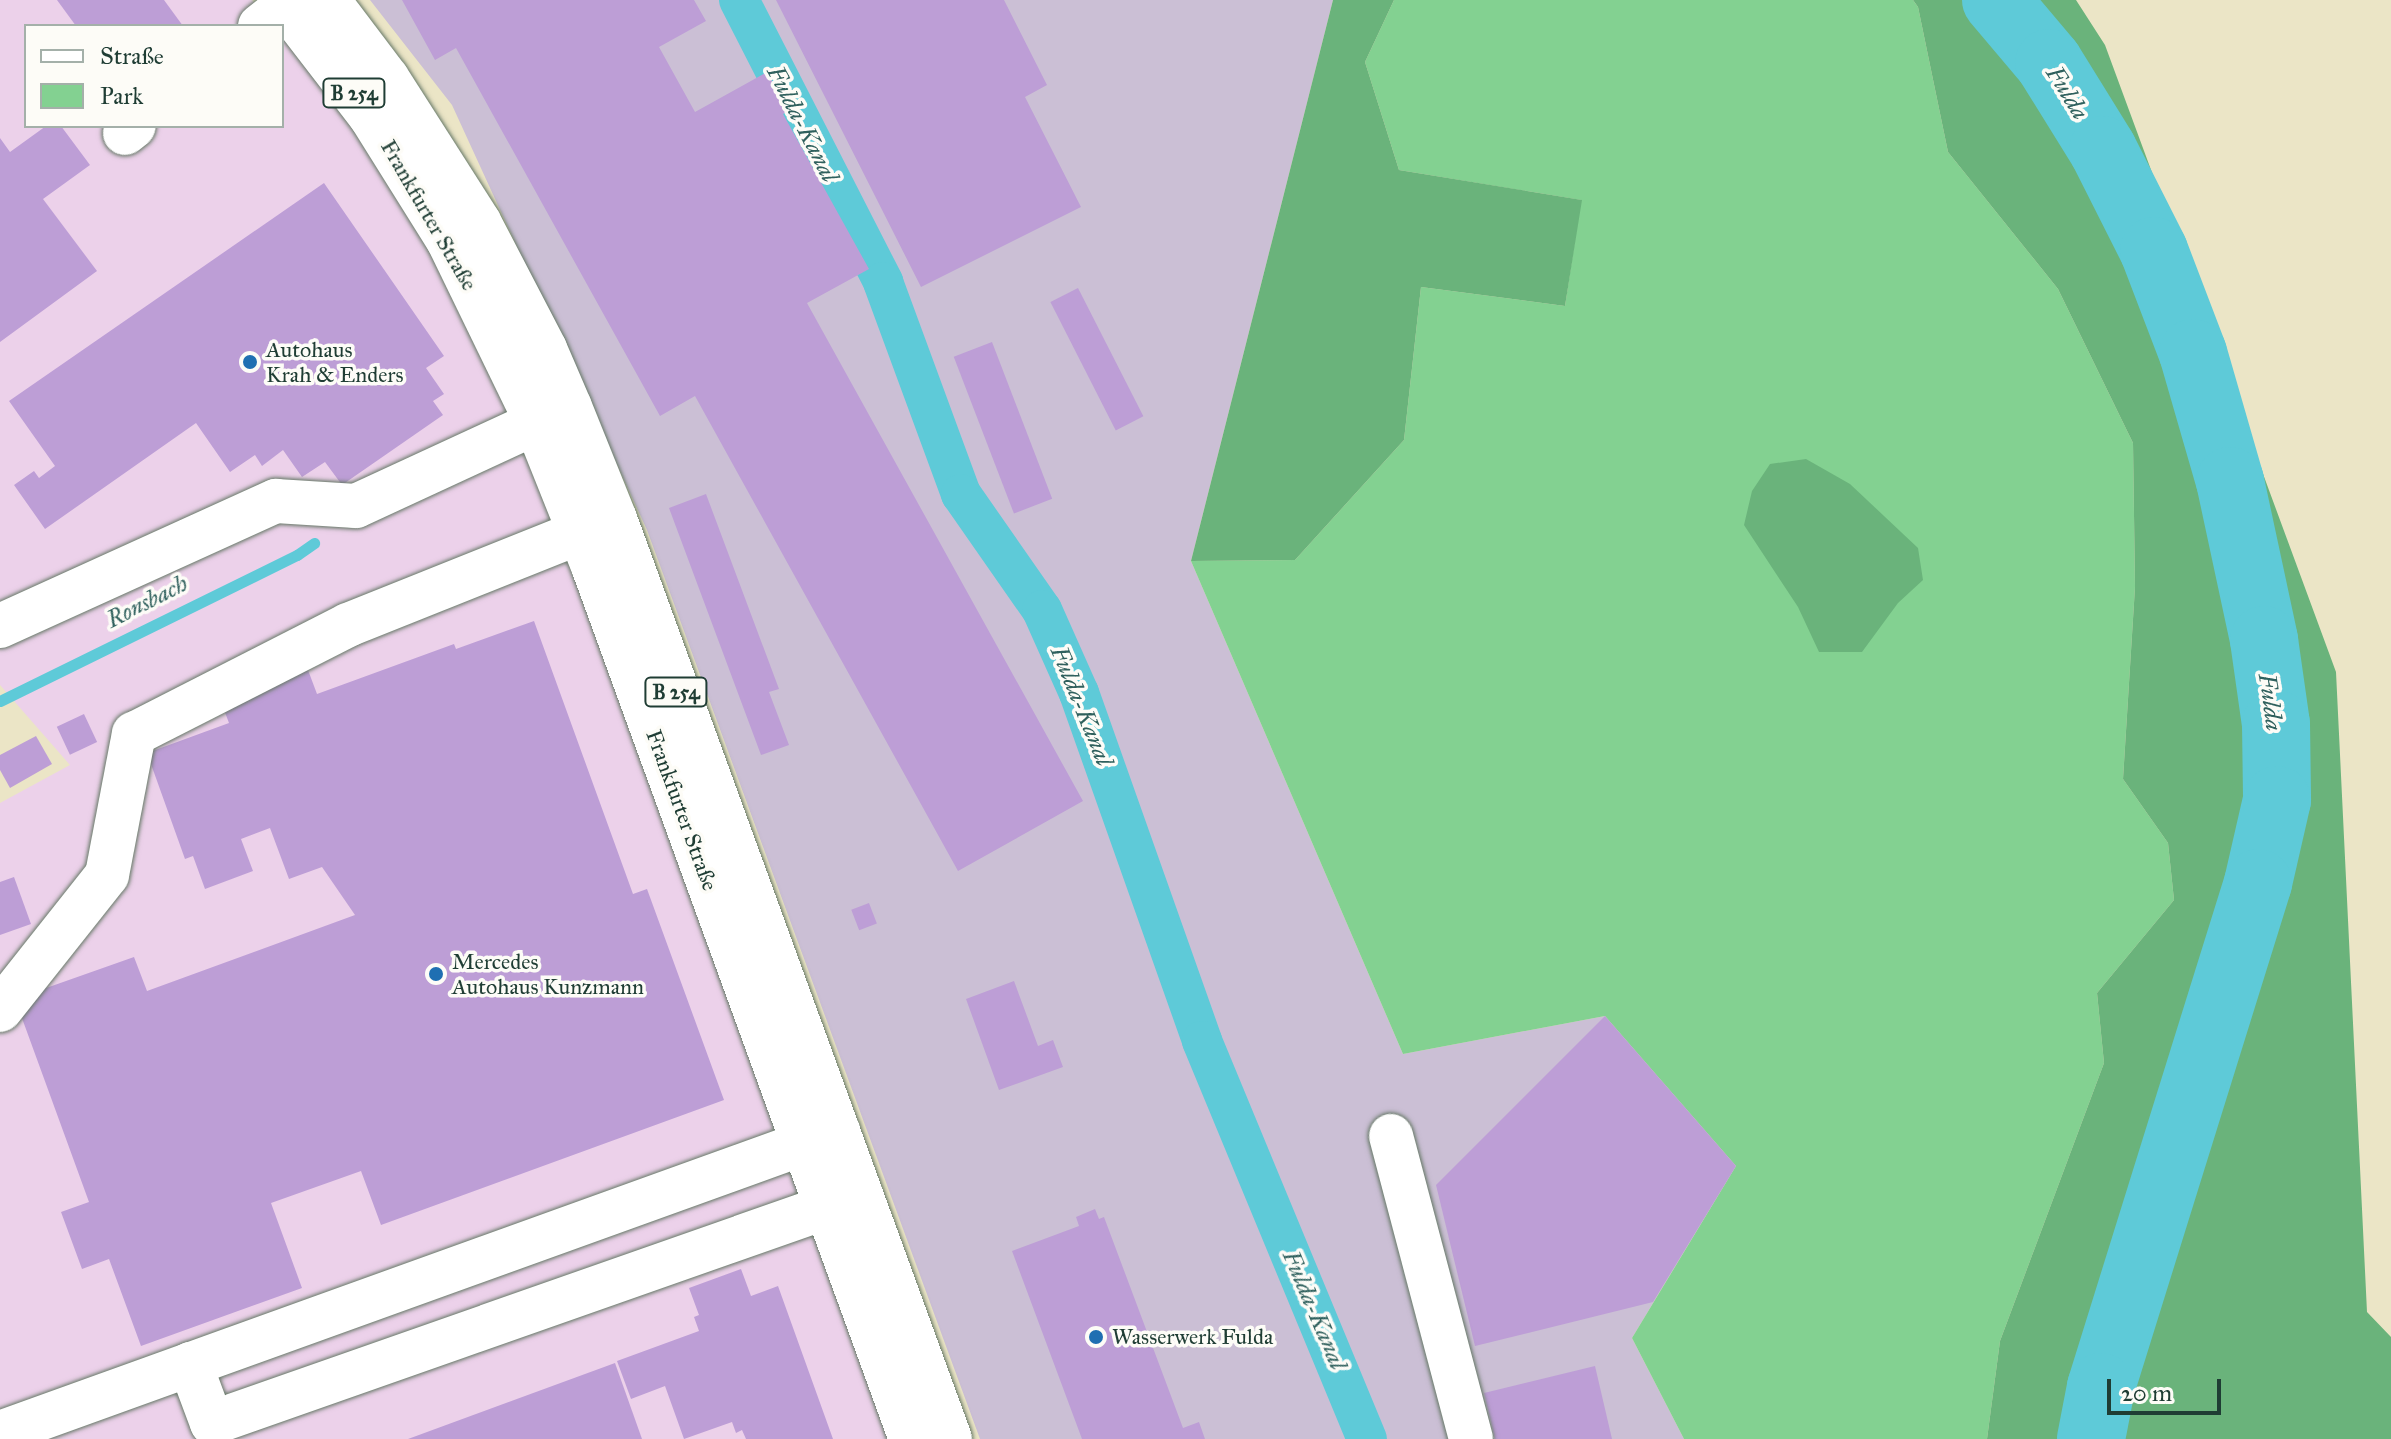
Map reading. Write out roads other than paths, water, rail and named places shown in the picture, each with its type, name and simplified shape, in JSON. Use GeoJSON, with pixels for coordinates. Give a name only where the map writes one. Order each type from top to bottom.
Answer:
{"type":"FeatureCollection","features":[{"type":"Feature","properties":{"kind":"main road","name":"Frankfurter Straße"},"geometry":{"type":"LineString","coordinates":[[290,6],[387,78],[479,222],[545,349],[553,414],[597,526],[820,1137],[844,1201],[950,1439]]}},
{"type":"Feature","properties":{"kind":"main road"},"geometry":{"type":"LineString","coordinates":[[0,626],[276,501],[356,506],[553,414]]}},
{"type":"Feature","properties":{"kind":"main road"},"geometry":{"type":"LineString","coordinates":[[0,1010],[107,875],[134,734],[348,625],[597,526]]}},
{"type":"Feature","properties":{"kind":"main road"},"geometry":{"type":"LineString","coordinates":[[1391,1136],[1471,1439]]}},
{"type":"Feature","properties":{"kind":"main road"},"geometry":{"type":"LineString","coordinates":[[0,1433],[820,1137]]}},
{"type":"Feature","properties":{"kind":"main road","name":"Frankfurter Straße"},"geometry":{"type":"LineString","coordinates":[[844,1201],[911,1439]]}},
{"type":"Feature","properties":{"kind":"main road"},"geometry":{"type":"LineString","coordinates":[[190,1364],[212,1423],[242,1426],[844,1201]]}},
{"type":"Feature","properties":{"kind":"waterway","name":"Fulda-Kanal"},"geometry":{"type":"LineString","coordinates":[[739,0],[883,282],[961,494],[1042,610],[1079,693],[1202,1041],[1367,1439]]}},
{"type":"Feature","properties":{"kind":"waterway","name":"Fulda"},"geometry":{"type":"LineString","coordinates":[[1996,0],[2049,63],[2103,150],[2154,251],[2193,353],[2230,481],[2264,640],[2276,724],[2277,800],[2258,883],[2101,1387],[2091,1439]]}},
{"type":"Feature","properties":{"kind":"waterway","name":"Ronsbach"},"geometry":{"type":"LineString","coordinates":[[0,701],[297,555],[314,543]]}},
{"type":"Feature","properties":{"kind":"place","name":"Autohaus Krah & Enders"},"geometry":{"type":"Point","coordinates":[250,362]}},
{"type":"Feature","properties":{"kind":"place","name":"Mercedes Autohaus Kunzmann"},"geometry":{"type":"Point","coordinates":[436,974]}},
{"type":"Feature","properties":{"kind":"place","name":"Wasserwerk Fulda"},"geometry":{"type":"Point","coordinates":[1096,1337]}}]}
